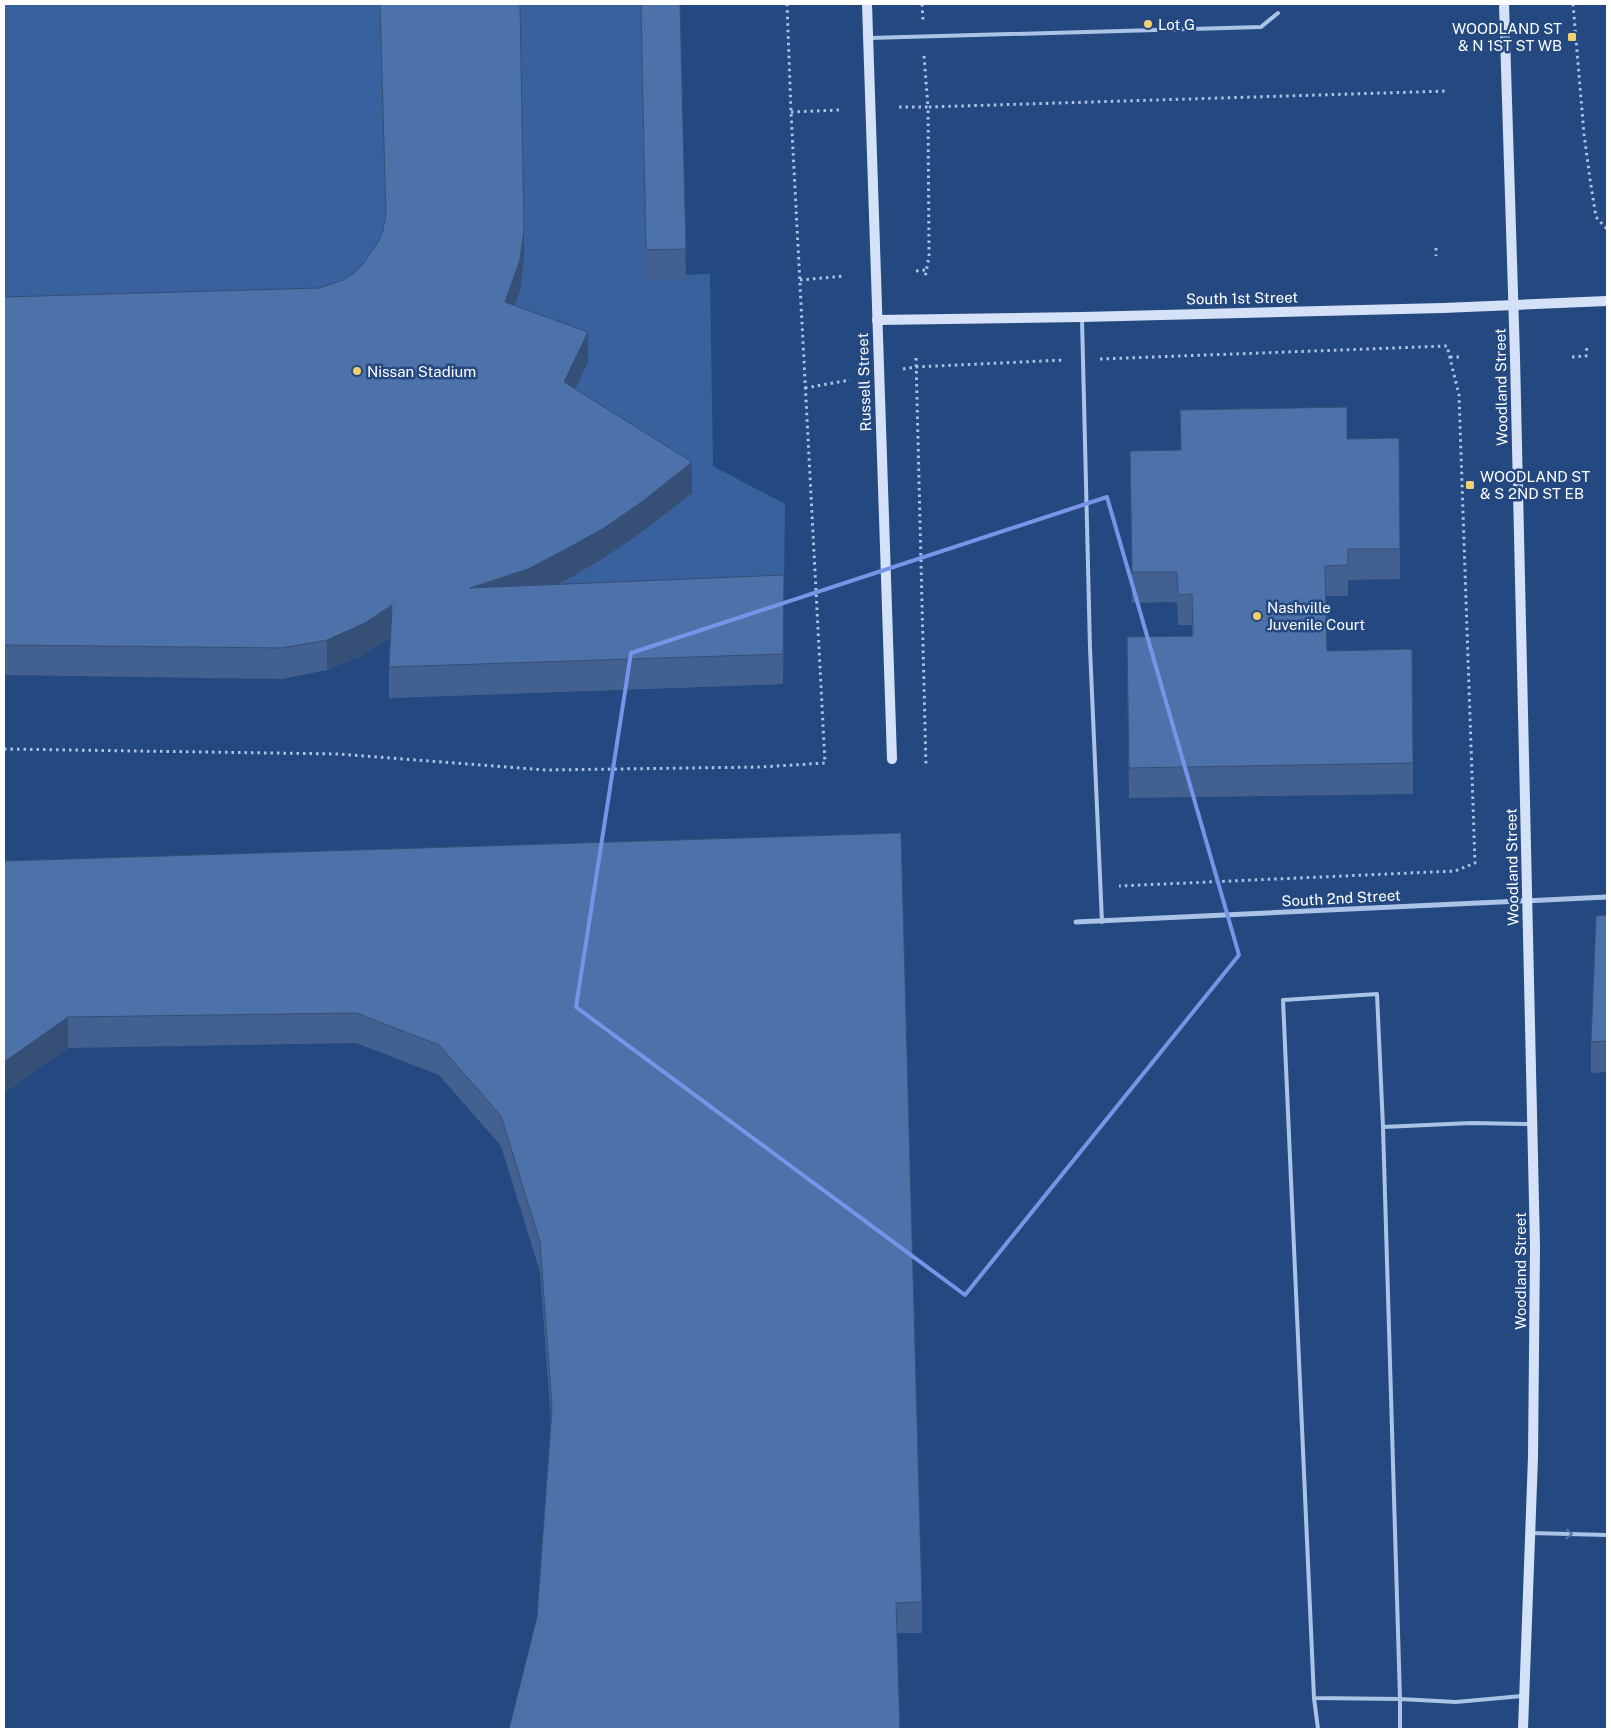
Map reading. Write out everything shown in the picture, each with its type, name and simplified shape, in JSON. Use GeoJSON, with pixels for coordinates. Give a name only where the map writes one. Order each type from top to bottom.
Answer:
{"type":"FeatureCollection","features":[{"type":"Feature","properties":{"kind":"main road","name":"Russell Street"},"geometry":{"type":"LineString","coordinates":[[867,4],[892,759]]}},
{"type":"Feature","properties":{"kind":"main road","name":"Woodland Street"},"geometry":{"type":"LineString","coordinates":[[1504,4],[1514,304],[1528,902],[1535,1313],[1531,1533],[1523,1729]]}},
{"type":"Feature","properties":{"kind":"main road","name":"South 1st Street"},"geometry":{"type":"LineString","coordinates":[[877,320],[1447,308],[1607,301]]}},
{"type":"Feature","properties":{"kind":"street","name":"South 2nd Street"},"geometry":{"type":"LineString","coordinates":[[1076,922],[1607,897]]}},
{"type":"Feature","properties":{"kind":"lane"},"geometry":{"type":"LineString","coordinates":[[868,38],[1261,27],[1278,14]]}},
{"type":"Feature","properties":{"kind":"lane"},"geometry":{"type":"LineString","coordinates":[[1082,317],[1090,648],[1102,922]]}},
{"type":"Feature","properties":{"kind":"lane"},"geometry":{"type":"LineString","coordinates":[[1318,1729],[1314,1698],[1283,1000],[1377,994],[1383,1127],[1400,1729]]}},
{"type":"Feature","properties":{"kind":"lane"},"geometry":{"type":"LineString","coordinates":[[1383,1127],[1471,1123],[1532,1124]]}},
{"type":"Feature","properties":{"kind":"lane"},"geometry":{"type":"LineString","coordinates":[[1531,1533],[1607,1535]]}},
{"type":"Feature","properties":{"kind":"lane"},"geometry":{"type":"LineString","coordinates":[[1314,1698],[1456,1702],[1524,1696]]}},
{"type":"Feature","properties":{"kind":"path"},"geometry":{"type":"LineString","coordinates":[[4,749],[339,754],[546,770],[761,767],[824,763],[787,4]]}},
{"type":"Feature","properties":{"kind":"path"},"geometry":{"type":"LineString","coordinates":[[922,4],[928,107],[929,256],[925,278]]}},
{"type":"Feature","properties":{"kind":"path"},"geometry":{"type":"LineString","coordinates":[[1572,4],[1590,179],[1596,217],[1607,230]]}},
{"type":"Feature","properties":{"kind":"path"},"geometry":{"type":"LineString","coordinates":[[899,107],[1448,90]]}},
{"type":"Feature","properties":{"kind":"path"},"geometry":{"type":"LineString","coordinates":[[791,112],[839,110]]}},
{"type":"Feature","properties":{"kind":"path"},"geometry":{"type":"LineString","coordinates":[[1436,248],[1436,256]]}},
{"type":"Feature","properties":{"kind":"path"},"geometry":{"type":"LineString","coordinates":[[916,271],[926,270]]}},
{"type":"Feature","properties":{"kind":"path"},"geometry":{"type":"LineString","coordinates":[[800,280],[845,276]]}},
{"type":"Feature","properties":{"kind":"path"},"geometry":{"type":"LineString","coordinates":[[903,369],[1084,359],[1447,346],[1459,395],[1476,863],[1455,871],[1101,887]]}},
{"type":"Feature","properties":{"kind":"path"},"geometry":{"type":"LineString","coordinates":[[1572,357],[1586,356],[1587,346]]}},
{"type":"Feature","properties":{"kind":"path"},"geometry":{"type":"LineString","coordinates":[[1450,356],[1462,356]]}},
{"type":"Feature","properties":{"kind":"path"},"geometry":{"type":"LineString","coordinates":[[916,358],[926,767]]}},
{"type":"Feature","properties":{"kind":"path"},"geometry":{"type":"LineString","coordinates":[[806,388],[850,380]]}},
{"type":"Feature","properties":{"kind":"highlighted area"},"geometry":{"type":"Polygon","coordinates":[[[1107,497],[1239,955],[965,1295],[576,1007],[631,653],[1107,497]]]}},
{"type":"Feature","properties":{"kind":"shaded area","name":"Nissan Stadium"},"geometry":{"type":"Polygon","coordinates":[[[4,4],[670,4],[678,275],[710,274],[713,466],[785,504],[783,684],[389,698],[392,636],[365,654],[327,670],[4,675],[4,4]]]}},
{"type":"Feature","properties":{"kind":"building"},"geometry":{"type":"Polygon","coordinates":[[[380,4],[520,4],[524,229],[520,260],[505,302],[588,332],[564,382],[692,462],[643,501],[604,528],[528,569],[470,588],[784,575],[783,654],[389,667],[392,605],[365,623],[327,640],[282,648],[4,645],[4,297],[319,288],[343,280],[354,273],[364,263],[378,242],[386,215],[380,4]]]}},
{"type":"Feature","properties":{"kind":"building"},"geometry":{"type":"Polygon","coordinates":[[[641,4],[680,4],[686,249],[646,250],[641,4]]]}},
{"type":"Feature","properties":{"kind":"building"},"geometry":{"type":"Polygon","coordinates":[[[1347,407],[1347,439],[1399,438],[1400,549],[1348,549],[1348,565],[1325,566],[1327,651],[1412,649],[1413,763],[1129,768],[1127,637],[1193,636],[1192,594],[1178,595],[1177,572],[1132,572],[1130,451],[1181,450],[1180,410],[1347,407]]]}},
{"type":"Feature","properties":{"kind":"building"},"geometry":{"type":"Polygon","coordinates":[[[901,833],[922,1602],[896,1603],[900,1729],[509,1729],[537,1617],[552,1408],[540,1242],[501,1116],[439,1045],[356,1013],[68,1017],[4,1062],[4,861],[901,833]]]}},
{"type":"Feature","properties":{"kind":"building"},"geometry":{"type":"Polygon","coordinates":[[[1607,915],[1607,1041],[1591,1042],[1596,916],[1607,915]]]}},
{"type":"Feature","properties":{"kind":"place","name":"Lot G"},"geometry":{"type":"Point","coordinates":[1148,24]}},
{"type":"Feature","properties":{"kind":"place","name":"WOODLAND ST & N 1ST ST WB"},"geometry":{"type":"Point","coordinates":[1572,37]}},
{"type":"Feature","properties":{"kind":"place","name":"Nissan Stadium"},"geometry":{"type":"Point","coordinates":[357,371]}},
{"type":"Feature","properties":{"kind":"place","name":"WOODLAND ST & S 2ND ST EB"},"geometry":{"type":"Point","coordinates":[1470,485]}},
{"type":"Feature","properties":{"kind":"place","name":"Nashville Juvenile Court"},"geometry":{"type":"Point","coordinates":[1257,616]}}]}
